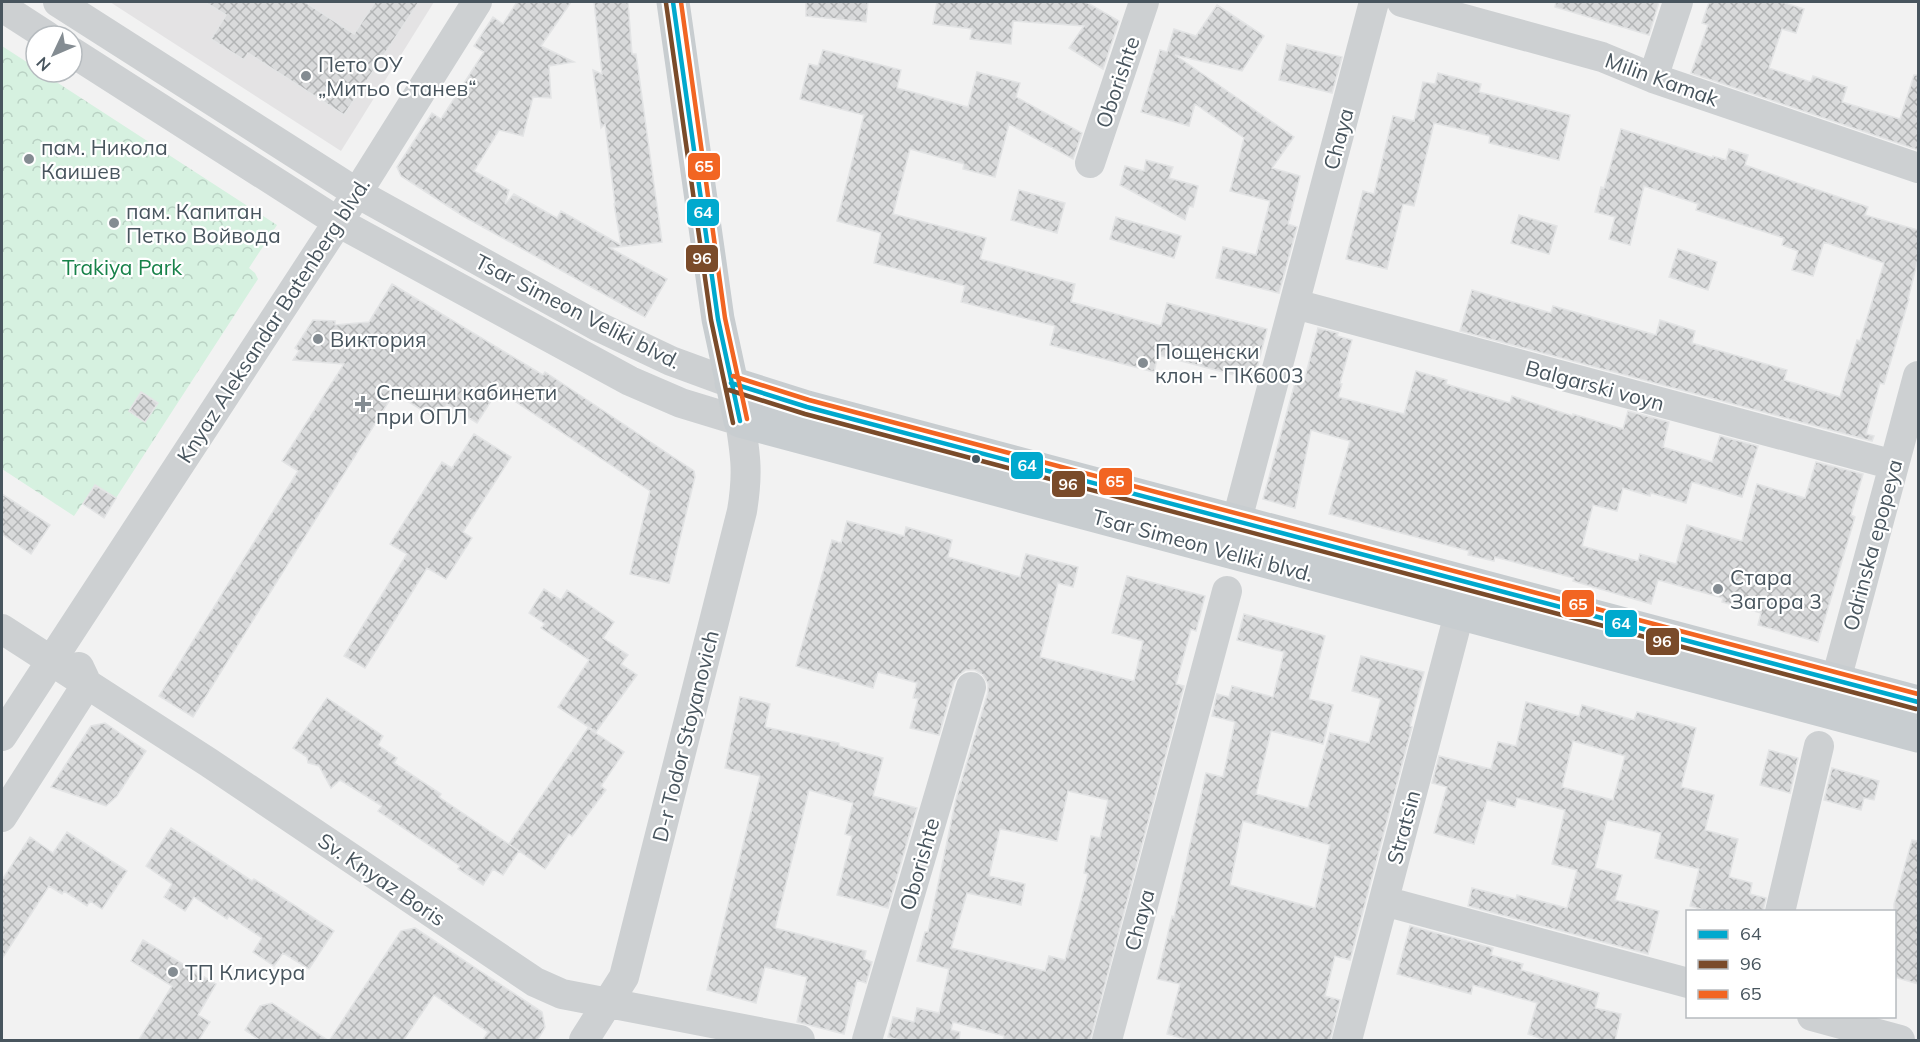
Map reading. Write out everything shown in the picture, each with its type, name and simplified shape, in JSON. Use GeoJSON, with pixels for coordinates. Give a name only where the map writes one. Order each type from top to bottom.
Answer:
{"type":"FeatureCollection","features":[{"type":"Feature","properties":{"kind":"main road"},"geometry":{"type":"LineString","coordinates":[[673,2],[718,319],[740,421]]}},
{"type":"Feature","properties":{"kind":"main road","name":"Tsar Simeon Veliki blvd."},"geometry":{"type":"LineString","coordinates":[[731,382],[807,406],[1918,702]]}},
{"type":"Feature","properties":{"kind":"main road","name":"Tsar Simeon Veliki blvd."},"geometry":{"type":"LineString","coordinates":[[740,421],[1918,736]]}},
{"type":"Feature","properties":{"kind":"street","name":"Tsar Simeon Veliki blvd."},"geometry":{"type":"LineString","coordinates":[[58,2],[357,193],[597,326],[671,361],[731,382]]}},
{"type":"Feature","properties":{"kind":"street","name":"Knyaz Aleksandar Batenberg blvd."},"geometry":{"type":"LineString","coordinates":[[2,736],[357,193],[477,2]]}},
{"type":"Feature","properties":{"kind":"street","name":"Oborishte"},"geometry":{"type":"LineString","coordinates":[[1090,163],[1144,2]]}},
{"type":"Feature","properties":{"kind":"street","name":"Chaya"},"geometry":{"type":"LineString","coordinates":[[1238,519],[1374,2]]}},
{"type":"Feature","properties":{"kind":"street","name":"Milin Kamak"},"geometry":{"type":"LineString","coordinates":[[1402,2],[1602,57],[1653,78],[1918,168]]}},
{"type":"Feature","properties":{"kind":"street"},"geometry":{"type":"LineString","coordinates":[[1653,78],[1678,2]]}},
{"type":"Feature","properties":{"kind":"street"},"geometry":{"type":"LineString","coordinates":[[2,7],[28,24]]}},
{"type":"Feature","properties":{"kind":"street","name":"Tsar Simeon Veliki blvd."},"geometry":{"type":"LineString","coordinates":[[84,60],[338,222],[630,381],[681,403],[740,421]]}},
{"type":"Feature","properties":{"kind":"street","name":"Balgarski voyn"},"geometry":{"type":"LineString","coordinates":[[1295,304],[1894,465]]}},
{"type":"Feature","properties":{"kind":"street","name":"Odrinska epopeya"},"geometry":{"type":"LineString","coordinates":[[1836,680],[1918,376]]}},
{"type":"Feature","properties":{"kind":"street","name":"D-r Todor Stoyanovich"},"geometry":{"type":"LineString","coordinates":[[584,1041],[624,977],[742,511],[747,463],[740,421]]}},
{"type":"Feature","properties":{"kind":"street","name":"Chaya"},"geometry":{"type":"LineString","coordinates":[[1107,1041],[1227,591]]}},
{"type":"Feature","properties":{"kind":"street","name":"Stratsin"},"geometry":{"type":"LineString","coordinates":[[1347,1041],[1460,614]]}},
{"type":"Feature","properties":{"kind":"street"},"geometry":{"type":"LineString","coordinates":[[2,629],[58,648],[87,684],[2,817]]}},
{"type":"Feature","properties":{"kind":"street","name":"Sv. Knyaz Boris"},"geometry":{"type":"LineString","coordinates":[[87,684],[208,762],[535,982],[562,994],[800,1041]]}},
{"type":"Feature","properties":{"kind":"street","name":"Oborishte"},"geometry":{"type":"LineString","coordinates":[[867,1041],[971,687]]}},
{"type":"Feature","properties":{"kind":"street"},"geometry":{"type":"LineString","coordinates":[[1780,910],[1819,746]]}},
{"type":"Feature","properties":{"kind":"street"},"geometry":{"type":"LineString","coordinates":[[1384,901],[1686,982]]}},
{"type":"Feature","properties":{"kind":"street"},"geometry":{"type":"LineString","coordinates":[[1816,1018],[1900,1041]]}},
{"type":"Feature","properties":{"kind":"shaded area","name":"Пето ОУ „Митьо Станев“"},"geometry":{"type":"Polygon","coordinates":[[[110,2],[434,2],[341,151],[110,2]]]}},
{"type":"Feature","properties":{"kind":"green space","name":"Trakiya Park"},"geometry":{"type":"Polygon","coordinates":[[[2,46],[24,60],[24,84],[60,84],[277,225],[249,268],[258,279],[116,498],[95,485],[74,516],[2,469],[2,46]]]}},
{"type":"Feature","properties":{"kind":"building"},"geometry":{"type":"Polygon","coordinates":[[[205,2],[305,2],[354,34],[375,2],[419,2],[344,115],[248,53],[244,60],[211,39],[226,15],[205,2]]]}},
{"type":"Feature","properties":{"kind":"building"},"geometry":{"type":"Polygon","coordinates":[[[517,2],[571,2],[541,46],[574,62],[549,66],[551,98],[533,97],[523,136],[499,130],[474,171],[509,190],[505,204],[514,194],[557,218],[561,211],[621,245],[605,124],[601,128],[593,70],[602,74],[594,2],[628,2],[632,54],[636,54],[662,242],[610,248],[667,279],[645,317],[463,216],[401,176],[397,167],[432,113],[441,119],[484,52],[474,46],[493,17],[503,24],[517,2]]]}},
{"type":"Feature","properties":{"kind":"building"},"geometry":{"type":"Polygon","coordinates":[[[806,2],[868,2],[866,22],[806,16],[806,2]]]}},
{"type":"Feature","properties":{"kind":"building"},"geometry":{"type":"Polygon","coordinates":[[[937,2],[1086,2],[1119,21],[1103,69],[1069,48],[1084,26],[1013,21],[1011,44],[970,39],[972,29],[933,24],[937,2]]]}},
{"type":"Feature","properties":{"kind":"building"},"geometry":{"type":"Polygon","coordinates":[[[1556,2],[1659,2],[1649,35],[1555,7],[1556,2]]]}},
{"type":"Feature","properties":{"kind":"building"},"geometry":{"type":"Polygon","coordinates":[[[1709,2],[1782,2],[1804,9],[1796,33],[1782,29],[1769,68],[1811,82],[1813,76],[1847,87],[1842,102],[1900,119],[1914,75],[1918,75],[1918,150],[1691,73],[1708,25],[1702,23],[1709,2]]]}},
{"type":"Feature","properties":{"kind":"building"},"geometry":{"type":"Polygon","coordinates":[[[1217,5],[1264,36],[1242,71],[1175,55],[1294,137],[1272,168],[1300,176],[1288,224],[1297,227],[1279,293],[1216,278],[1223,247],[1256,255],[1270,201],[1230,191],[1244,138],[1195,104],[1189,126],[1141,112],[1160,50],[1167,52],[1174,29],[1196,36],[1217,5]]]}},
{"type":"Feature","properties":{"kind":"building"},"geometry":{"type":"Polygon","coordinates":[[[1287,44],[1342,57],[1332,93],[1279,80],[1287,44]]]}},
{"type":"Feature","properties":{"kind":"building"},"geometry":{"type":"Polygon","coordinates":[[[823,50],[901,70],[897,88],[968,107],[977,72],[1020,83],[1016,97],[1082,133],[1073,159],[1009,124],[995,177],[963,169],[964,164],[910,149],[893,214],[986,238],[980,259],[1075,284],[1071,302],[1161,326],[1167,303],[1267,329],[1254,380],[1158,355],[1154,372],[1050,345],[1055,326],[961,302],[965,286],[874,263],[881,233],[837,221],[864,115],[800,99],[809,64],[818,66],[823,50]]]}},
{"type":"Feature","properties":{"kind":"building"},"geometry":{"type":"Polygon","coordinates":[[[1438,73],[1481,84],[1479,92],[1570,115],[1559,160],[1489,143],[1490,136],[1434,123],[1414,206],[1403,204],[1387,269],[1346,259],[1363,191],[1374,194],[1393,116],[1414,121],[1423,82],[1435,84],[1438,73]]]}},
{"type":"Feature","properties":{"kind":"building"},"geometry":{"type":"Polygon","coordinates":[[[1621,129],[1713,158],[1713,156],[1726,160],[1729,149],[1748,155],[1745,165],[1868,207],[1865,215],[1918,230],[1918,259],[1909,299],[1884,384],[1880,383],[1866,434],[1874,436],[1872,441],[1460,331],[1472,290],[1551,313],[1553,306],[1656,335],[1660,320],[1695,331],[1692,343],[1787,370],[1784,380],[1840,397],[1884,263],[1824,242],[1813,276],[1792,270],[1798,251],[1782,245],[1784,238],[1696,210],[1698,204],[1644,186],[1630,245],[1609,239],[1615,217],[1595,212],[1621,129]]]}},
{"type":"Feature","properties":{"kind":"building"},"geometry":{"type":"Polygon","coordinates":[[[1146,160],[1173,167],[1169,178],[1198,186],[1193,207],[1189,206],[1185,220],[1120,185],[1125,166],[1144,171],[1146,160]]]}},
{"type":"Feature","properties":{"kind":"building"},"geometry":{"type":"Polygon","coordinates":[[[1019,190],[1065,203],[1057,233],[1011,220],[1019,190]]]}},
{"type":"Feature","properties":{"kind":"building"},"geometry":{"type":"Polygon","coordinates":[[[1519,215],[1557,226],[1549,254],[1511,243],[1519,215]]]}},
{"type":"Feature","properties":{"kind":"building"},"geometry":{"type":"Polygon","coordinates":[[[1116,217],[1181,236],[1174,258],[1110,239],[1116,217]]]}},
{"type":"Feature","properties":{"kind":"building"},"geometry":{"type":"Polygon","coordinates":[[[1678,249],[1717,262],[1708,290],[1669,277],[1678,249]]]}},
{"type":"Feature","properties":{"kind":"building"},"geometry":{"type":"Polygon","coordinates":[[[392,284],[543,375],[545,372],[694,471],[695,477],[669,583],[630,574],[650,491],[498,390],[477,423],[447,404],[437,419],[394,393],[193,717],[159,696],[298,471],[282,461],[344,364],[293,360],[299,351],[295,348],[313,320],[335,321],[335,325],[369,322],[392,284]]]}},
{"type":"Feature","properties":{"kind":"building"},"geometry":{"type":"Polygon","coordinates":[[[1318,328],[1338,333],[1337,336],[1352,340],[1338,397],[1404,414],[1416,371],[1447,380],[1446,384],[1510,403],[1512,396],[1623,429],[1628,411],[1669,422],[1663,447],[1712,462],[1720,436],[1758,446],[1742,497],[1692,482],[1686,503],[1623,488],[1617,511],[1593,505],[1582,546],[1638,561],[1640,554],[1676,564],[1687,525],[1742,541],[1757,484],[1805,498],[1816,462],[1863,474],[1851,515],[1855,517],[1818,642],[1758,625],[1761,613],[1722,602],[1723,598],[1658,580],[1651,604],[1573,581],[1574,578],[1495,557],[1494,561],[1468,555],[1469,551],[1329,514],[1350,441],[1311,430],[1295,508],[1263,499],[1296,379],[1304,381],[1318,328]]]}},
{"type":"Feature","properties":{"kind":"building"},"geometry":{"type":"Polygon","coordinates":[[[141,392],[158,403],[145,422],[129,411],[141,392]]]}},
{"type":"Feature","properties":{"kind":"building"},"geometry":{"type":"Polygon","coordinates":[[[474,434],[511,457],[463,532],[472,538],[446,579],[427,568],[365,668],[344,656],[407,554],[390,544],[442,462],[452,468],[474,434]]]}},
{"type":"Feature","properties":{"kind":"building"},"geometry":{"type":"Polygon","coordinates":[[[95,485],[116,498],[104,518],[83,504],[95,485]]]}},
{"type":"Feature","properties":{"kind":"building"},"geometry":{"type":"Polygon","coordinates":[[[2,494],[50,525],[31,554],[2,534],[2,494]]]}},
{"type":"Feature","properties":{"kind":"building"},"geometry":{"type":"Polygon","coordinates":[[[847,521],[904,536],[906,527],[952,540],[948,557],[1020,577],[1026,554],[1078,567],[1073,587],[1058,583],[1040,657],[1134,681],[1143,641],[1112,633],[1127,576],[1205,596],[1196,631],[1191,629],[1176,684],[1184,686],[1090,1041],[1003,1041],[1004,1036],[953,1022],[951,1030],[960,1032],[959,1041],[903,1041],[888,1037],[893,1017],[914,1022],[917,1008],[939,1013],[949,969],[917,961],[925,932],[928,932],[956,799],[988,692],[988,684],[983,675],[975,670],[966,670],[959,675],[954,682],[939,735],[910,728],[918,699],[913,698],[917,683],[878,672],[873,688],[796,666],[832,540],[841,543],[847,521]],[[1068,791],[1057,841],[1000,829],[989,876],[1025,884],[1021,905],[967,893],[951,948],[1045,971],[1049,956],[1065,960],[1088,874],[1084,873],[1091,836],[1100,838],[1108,800],[1068,791]]]}},
{"type":"Feature","properties":{"kind":"building"},"geometry":{"type":"Polygon","coordinates":[[[544,589],[561,600],[567,590],[614,622],[603,638],[628,655],[621,664],[637,675],[596,732],[558,707],[589,660],[541,628],[545,624],[529,613],[544,589]]]}},
{"type":"Feature","properties":{"kind":"building"},"geometry":{"type":"Polygon","coordinates":[[[1244,614],[1325,636],[1309,699],[1333,705],[1323,744],[1271,731],[1256,794],[1308,808],[1330,733],[1369,743],[1381,699],[1352,691],[1361,656],[1424,672],[1410,726],[1412,727],[1350,960],[1335,956],[1325,996],[1340,1000],[1330,1041],[1192,1041],[1167,1034],[1180,984],[1157,979],[1172,916],[1174,917],[1206,773],[1223,777],[1235,722],[1212,716],[1217,694],[1229,697],[1232,686],[1273,697],[1284,652],[1237,640],[1244,614]],[[1243,821],[1230,885],[1315,908],[1330,845],[1243,821]]]}},
{"type":"Feature","properties":{"kind":"building"},"geometry":{"type":"Polygon","coordinates":[[[740,697],[770,704],[765,727],[839,743],[839,746],[883,758],[873,796],[917,808],[888,908],[837,895],[852,836],[845,834],[853,803],[809,790],[775,928],[866,951],[864,959],[872,962],[866,983],[857,980],[844,1034],[797,1022],[807,977],[765,967],[756,1003],[707,990],[760,776],[725,768],[740,697]]]}},
{"type":"Feature","properties":{"kind":"building"},"geometry":{"type":"Polygon","coordinates":[[[327,698],[383,736],[378,745],[397,758],[394,763],[441,794],[439,797],[519,851],[503,875],[493,869],[483,885],[458,869],[460,866],[378,811],[382,806],[340,780],[331,788],[319,766],[308,763],[307,757],[293,748],[327,698]]]}},
{"type":"Feature","properties":{"kind":"building"},"geometry":{"type":"Polygon","coordinates":[[[1526,702],[1579,716],[1582,705],[1634,720],[1637,712],[1696,728],[1681,787],[1714,795],[1705,830],[1738,839],[1729,877],[1752,883],[1750,894],[1766,898],[1763,910],[1704,910],[1690,906],[1699,869],[1655,858],[1661,833],[1607,820],[1595,868],[1622,875],[1615,900],[1659,911],[1648,954],[1468,906],[1472,888],[1516,899],[1517,895],[1567,908],[1577,870],[1552,864],[1565,810],[1517,798],[1515,807],[1487,800],[1474,844],[1434,833],[1447,787],[1432,783],[1439,756],[1491,769],[1498,742],[1516,746],[1526,702]],[[1573,741],[1562,787],[1613,800],[1625,756],[1573,741]]]}},
{"type":"Feature","properties":{"kind":"building"},"geometry":{"type":"Polygon","coordinates":[[[105,723],[146,751],[117,796],[106,806],[51,787],[91,726],[105,723]]]}},
{"type":"Feature","properties":{"kind":"building"},"geometry":{"type":"Polygon","coordinates":[[[588,728],[624,752],[601,786],[606,790],[572,836],[569,834],[545,869],[509,844],[588,728]]]}},
{"type":"Feature","properties":{"kind":"building"},"geometry":{"type":"Polygon","coordinates":[[[1769,750],[1798,758],[1790,793],[1760,785],[1769,750]]]}},
{"type":"Feature","properties":{"kind":"building"},"geometry":{"type":"Polygon","coordinates":[[[1832,768],[1879,781],[1874,800],[1864,798],[1861,810],[1824,800],[1832,768]]]}},
{"type":"Feature","properties":{"kind":"building"},"geometry":{"type":"Polygon","coordinates":[[[171,828],[334,931],[309,969],[283,953],[274,966],[253,952],[262,938],[229,916],[227,919],[194,897],[185,911],[164,897],[172,884],[146,866],[171,828]]]}},
{"type":"Feature","properties":{"kind":"building"},"geometry":{"type":"Polygon","coordinates":[[[67,832],[127,871],[102,909],[90,901],[87,906],[64,891],[62,894],[49,886],[2,959],[2,880],[30,837],[53,853],[67,832]]]}},
{"type":"Feature","properties":{"kind":"building"},"geometry":{"type":"Polygon","coordinates":[[[1912,840],[1918,841],[1918,984],[1896,978],[1896,910],[1894,910],[1912,840]]]}},
{"type":"Feature","properties":{"kind":"building"},"geometry":{"type":"Polygon","coordinates":[[[1410,926],[1493,948],[1491,955],[1523,964],[1521,970],[1599,993],[1595,1008],[1621,1014],[1615,1041],[1548,1041],[1528,1034],[1537,1003],[1473,985],[1471,994],[1397,974],[1410,926]]]}},
{"type":"Feature","properties":{"kind":"building"},"geometry":{"type":"Polygon","coordinates":[[[415,928],[542,1012],[545,1027],[537,1041],[482,1041],[488,1032],[434,995],[403,1041],[329,1041],[401,931],[415,928]]]}},
{"type":"Feature","properties":{"kind":"building"},"geometry":{"type":"Polygon","coordinates":[[[143,940],[216,984],[198,1015],[210,1022],[198,1041],[138,1041],[172,986],[131,961],[143,940]]]}},
{"type":"Feature","properties":{"kind":"building"},"geometry":{"type":"Polygon","coordinates":[[[272,1003],[329,1041],[261,1041],[245,1030],[260,1006],[272,1003]]]}},
{"type":"Feature","properties":{"kind":"transit line","name":"64"},"geometry":{"type":"LineString","coordinates":[[673,2],[718,319],[740,421]]}},
{"type":"Feature","properties":{"kind":"transit line","name":"65"},"geometry":{"type":"LineString","coordinates":[[681,2],[725,318],[747,419]]}},
{"type":"Feature","properties":{"kind":"transit line","name":"96"},"geometry":{"type":"LineString","coordinates":[[666,3],[711,320],[733,423]]}},
{"type":"Feature","properties":{"kind":"transit line","name":"65"},"geometry":{"type":"LineString","coordinates":[[733,376],[809,400],[1918,694]]}},
{"type":"Feature","properties":{"kind":"transit line","name":"64"},"geometry":{"type":"LineString","coordinates":[[731,383],[807,407],[1918,702]]}},
{"type":"Feature","properties":{"kind":"transit line","name":"96"},"geometry":{"type":"LineString","coordinates":[[729,390],[805,414],[1916,709]]}},
{"type":"Feature","properties":{"kind":"place","name":"Пето ОУ „Митьо Станев“"},"geometry":{"type":"Point","coordinates":[306,76]}},
{"type":"Feature","properties":{"kind":"place","name":"пам. Никола Каишев"},"geometry":{"type":"Point","coordinates":[29,159]}},
{"type":"Feature","properties":{"kind":"place","name":"пам. Капитан Петко Войвода"},"geometry":{"type":"Point","coordinates":[114,223]}},
{"type":"Feature","properties":{"kind":"place","name":"Виктория"},"geometry":{"type":"Point","coordinates":[318,339]}},
{"type":"Feature","properties":{"kind":"place","name":"Пощенски клон - ПК6003"},"geometry":{"type":"Point","coordinates":[1143,363]}},
{"type":"Feature","properties":{"kind":"place","name":"Спешни кабинети при ОПЛ"},"geometry":{"type":"Point","coordinates":[363,404]}},
{"type":"Feature","properties":{"kind":"place","name":"Стара Загора 3"},"geometry":{"type":"Point","coordinates":[1718,589]}},
{"type":"Feature","properties":{"kind":"place","name":"ТП Клисура"},"geometry":{"type":"Point","coordinates":[173,972]}}]}
